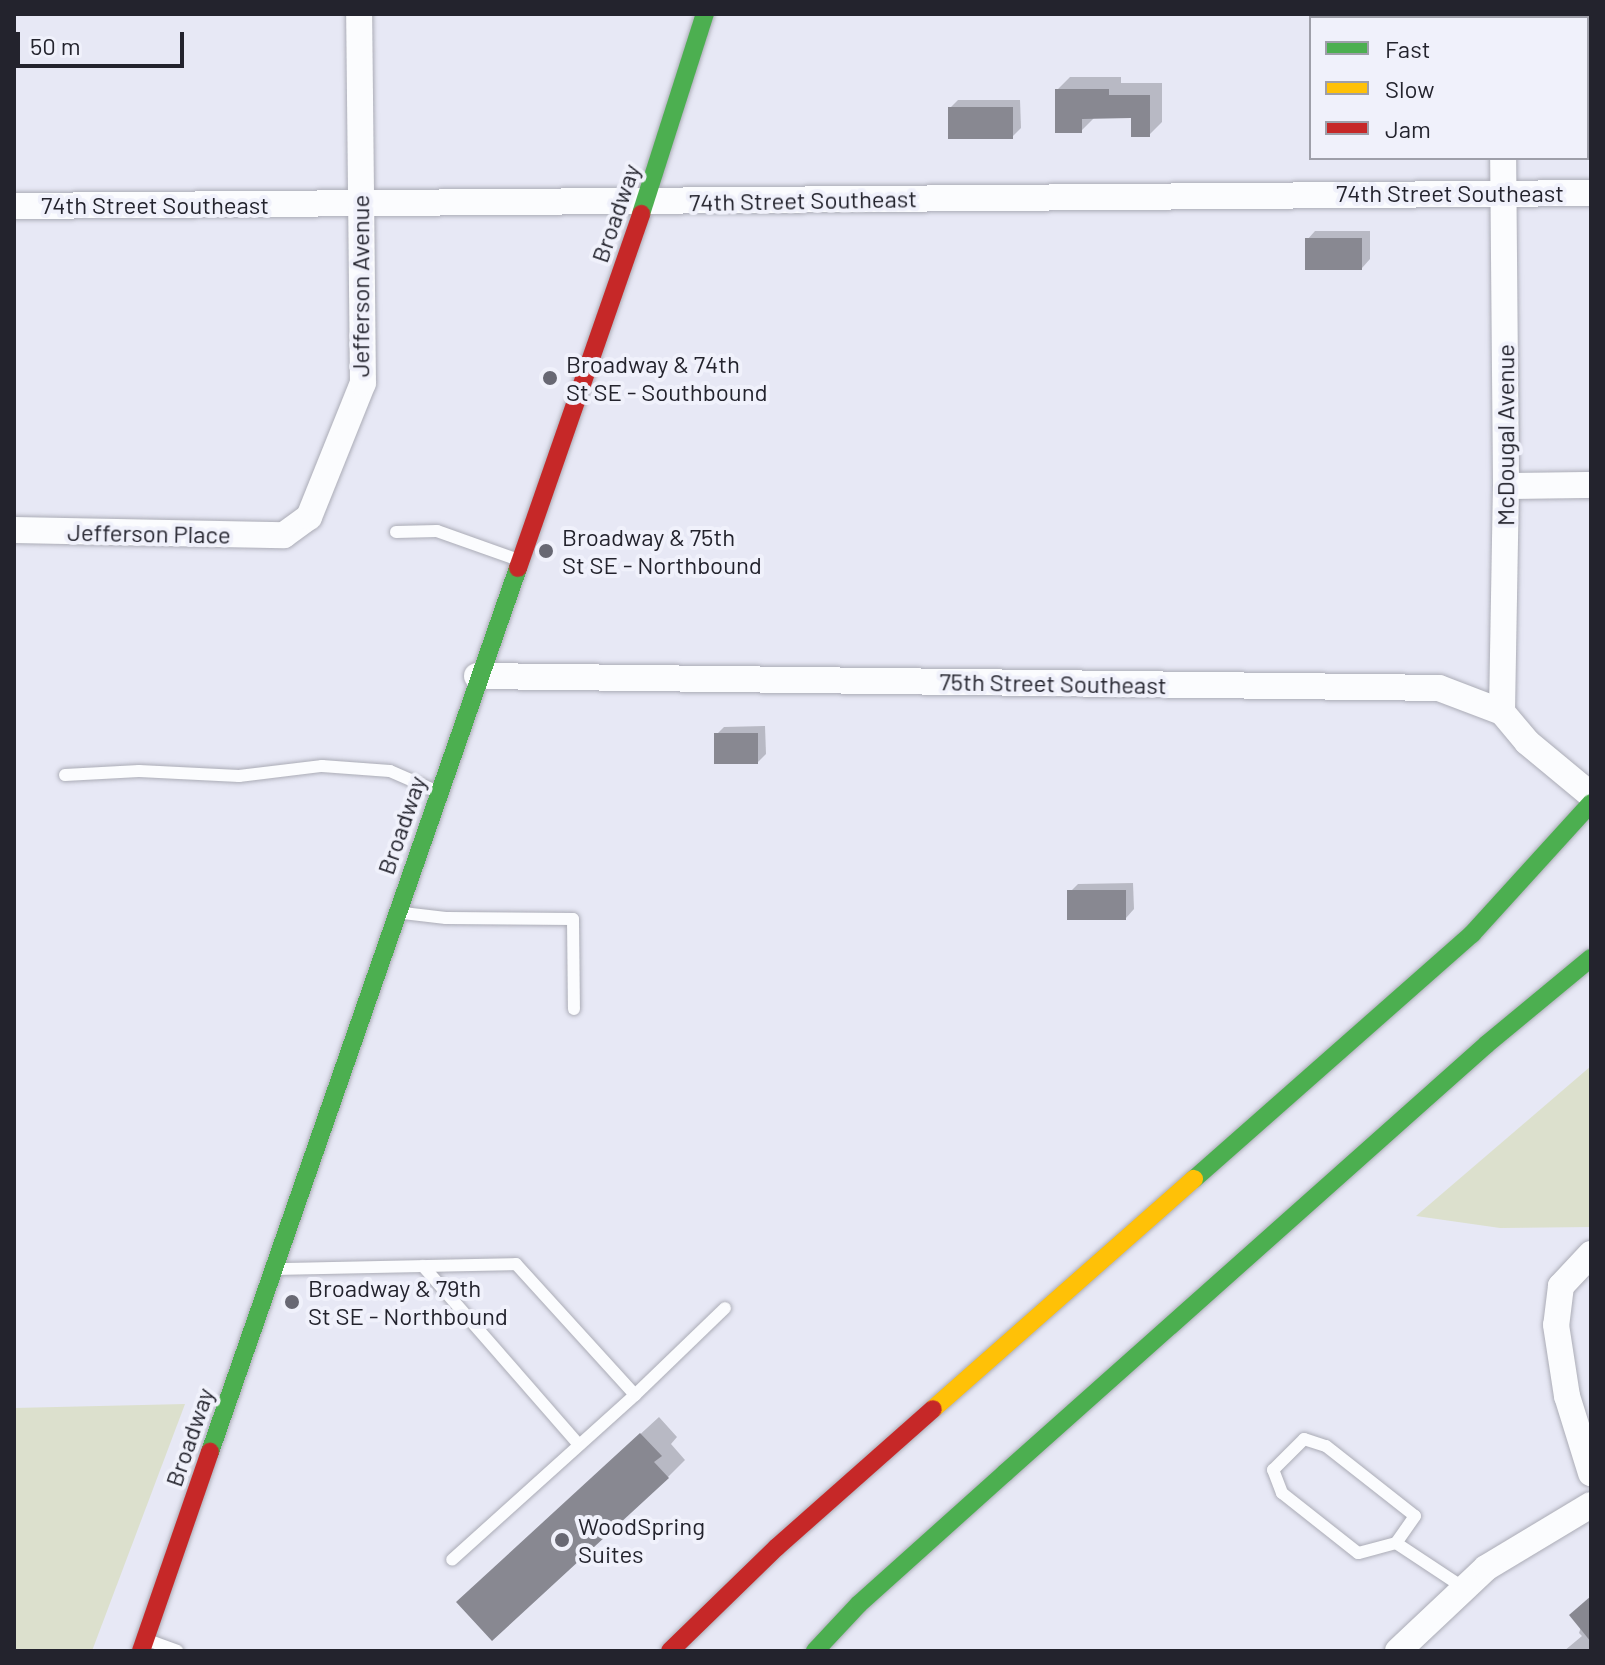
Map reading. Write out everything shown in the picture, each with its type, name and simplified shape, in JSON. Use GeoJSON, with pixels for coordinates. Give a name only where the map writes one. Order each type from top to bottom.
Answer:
{"type":"FeatureCollection","features":[{"type":"Feature","properties":{"kind":"main road","name":"Broadway"},"geometry":{"type":"LineString","coordinates":[[143,1645],[477,676],[645,202],[705,14]]}},
{"type":"Feature","properties":{"kind":"main road"},"geometry":{"type":"LineString","coordinates":[[670,1651],[777,1547],[1472,934],[1591,803]]}},
{"type":"Feature","properties":{"kind":"main road"},"geometry":{"type":"LineString","coordinates":[[815,1651],[859,1604],[1005,1473],[1487,1044],[1591,958]]}},
{"type":"Feature","properties":{"kind":"street","name":"Jefferson Avenue"},"geometry":{"type":"LineString","coordinates":[[284,535],[309,517],[363,383],[359,14]]}},
{"type":"Feature","properties":{"kind":"street","name":"McDougal Avenue"},"geometry":{"type":"LineString","coordinates":[[1502,712],[1506,486],[1503,160]]}},
{"type":"Feature","properties":{"kind":"street","name":"74th Street Southeast"},"geometry":{"type":"LineString","coordinates":[[14,206],[1503,191],[1591,193]]}},
{"type":"Feature","properties":{"kind":"street"},"geometry":{"type":"LineString","coordinates":[[1506,486],[1591,485]]}},
{"type":"Feature","properties":{"kind":"street","name":"Jefferson Place"},"geometry":{"type":"LineString","coordinates":[[14,530],[284,535]]}},
{"type":"Feature","properties":{"kind":"street","name":"75th Street Southeast"},"geometry":{"type":"LineString","coordinates":[[477,676],[1439,688],[1502,712],[1527,742],[1591,795]]}},
{"type":"Feature","properties":{"kind":"street"},"geometry":{"type":"LineString","coordinates":[[1591,1254],[1561,1286],[1556,1325],[1582,1413],[1591,1473]]}},
{"type":"Feature","properties":{"kind":"street"},"geometry":{"type":"LineString","coordinates":[[1398,1651],[1486,1568],[1591,1505]]}},
{"type":"Feature","properties":{"kind":"lane"},"geometry":{"type":"LineString","coordinates":[[396,532],[437,531],[519,560]]}},
{"type":"Feature","properties":{"kind":"lane"},"geometry":{"type":"LineString","coordinates":[[65,775],[139,771],[239,776],[322,766],[390,771],[438,792]]}},
{"type":"Feature","properties":{"kind":"lane"},"geometry":{"type":"LineString","coordinates":[[396,912],[446,918],[573,919],[574,1009]]}},
{"type":"Feature","properties":{"kind":"lane"},"geometry":{"type":"LineString","coordinates":[[273,1269],[516,1264],[635,1395]]}},
{"type":"Feature","properties":{"kind":"lane"},"geometry":{"type":"LineString","coordinates":[[423,1266],[579,1445]]}},
{"type":"Feature","properties":{"kind":"lane"},"geometry":{"type":"LineString","coordinates":[[452,1560],[635,1395],[725,1308]]}},
{"type":"Feature","properties":{"kind":"lane"},"geometry":{"type":"LineString","coordinates":[[1396,1543],[1415,1516],[1326,1446],[1304,1439],[1273,1470],[1282,1493],[1358,1553],[1396,1543],[1464,1588]]}},
{"type":"Feature","properties":{"kind":"lane"},"geometry":{"type":"LineString","coordinates":[[143,1645],[177,1651]]}},
{"type":"Feature","properties":{"kind":"green space"},"geometry":{"type":"Polygon","coordinates":[[[1591,1066],[1591,1227],[1500,1228],[1416,1216],[1591,1066]]]}},
{"type":"Feature","properties":{"kind":"green space"},"geometry":{"type":"Polygon","coordinates":[[[185,1404],[92,1651],[14,1651],[14,1408],[185,1404]]]}},
{"type":"Feature","properties":{"kind":"building"},"geometry":{"type":"Polygon","coordinates":[[[1055,89],[1109,89],[1109,95],[1150,95],[1150,137],[1131,137],[1131,118],[1082,119],[1082,133],[1055,133],[1055,89]]]}},
{"type":"Feature","properties":{"kind":"building"},"geometry":{"type":"Polygon","coordinates":[[[948,107],[1013,107],[1013,139],[948,139],[948,107]]]}},
{"type":"Feature","properties":{"kind":"building"},"geometry":{"type":"Polygon","coordinates":[[[1305,238],[1362,238],[1362,270],[1305,270],[1305,238]]]}},
{"type":"Feature","properties":{"kind":"building"},"geometry":{"type":"Polygon","coordinates":[[[714,733],[758,733],[758,764],[714,764],[714,733]]]}},
{"type":"Feature","properties":{"kind":"building"},"geometry":{"type":"Polygon","coordinates":[[[1067,890],[1126,890],[1126,920],[1067,920],[1067,890]]]}},
{"type":"Feature","properties":{"kind":"building","name":"WoodSpring Suites"},"geometry":{"type":"Polygon","coordinates":[[[640,1433],[662,1456],[654,1462],[669,1478],[492,1641],[456,1602],[640,1433]]]}},
{"type":"Feature","properties":{"kind":"building"},"geometry":{"type":"Polygon","coordinates":[[[1591,1596],[1591,1642],[1569,1615],[1591,1596]]]}},
{"type":"Feature","properties":{"kind":"traffic: fast"},"geometry":{"type":"LineString","coordinates":[[641,214],[705,14]]}},
{"type":"Feature","properties":{"kind":"traffic: fast"},"geometry":{"type":"LineString","coordinates":[[210,1452],[518,568]]}},
{"type":"Feature","properties":{"kind":"traffic: fast"},"geometry":{"type":"LineString","coordinates":[[1194,1179],[1472,934],[1591,803]]}},
{"type":"Feature","properties":{"kind":"traffic: fast"},"geometry":{"type":"LineString","coordinates":[[815,1651],[859,1604],[1005,1473],[1487,1044],[1591,958]]}},
{"type":"Feature","properties":{"kind":"traffic: slow"},"geometry":{"type":"LineString","coordinates":[[933,1409],[1194,1179]]}},
{"type":"Feature","properties":{"kind":"traffic: jam"},"geometry":{"type":"LineString","coordinates":[[518,568],[641,214]]}},
{"type":"Feature","properties":{"kind":"traffic: jam"},"geometry":{"type":"LineString","coordinates":[[670,1651],[777,1547],[933,1409]]}},
{"type":"Feature","properties":{"kind":"traffic: jam"},"geometry":{"type":"LineString","coordinates":[[141,1651],[210,1452]]}},
{"type":"Feature","properties":{"kind":"place","name":"Broadway & 74th St SE - Southbound"},"geometry":{"type":"Point","coordinates":[550,378]}},
{"type":"Feature","properties":{"kind":"place","name":"Broadway & 75th St SE - Northbound"},"geometry":{"type":"Point","coordinates":[546,551]}},
{"type":"Feature","properties":{"kind":"place","name":"Broadway & 79th St SE - Northbound"},"geometry":{"type":"Point","coordinates":[292,1302]}},
{"type":"Feature","properties":{"kind":"place","name":"WoodSpring Suites"},"geometry":{"type":"Point","coordinates":[562,1540]}}]}
